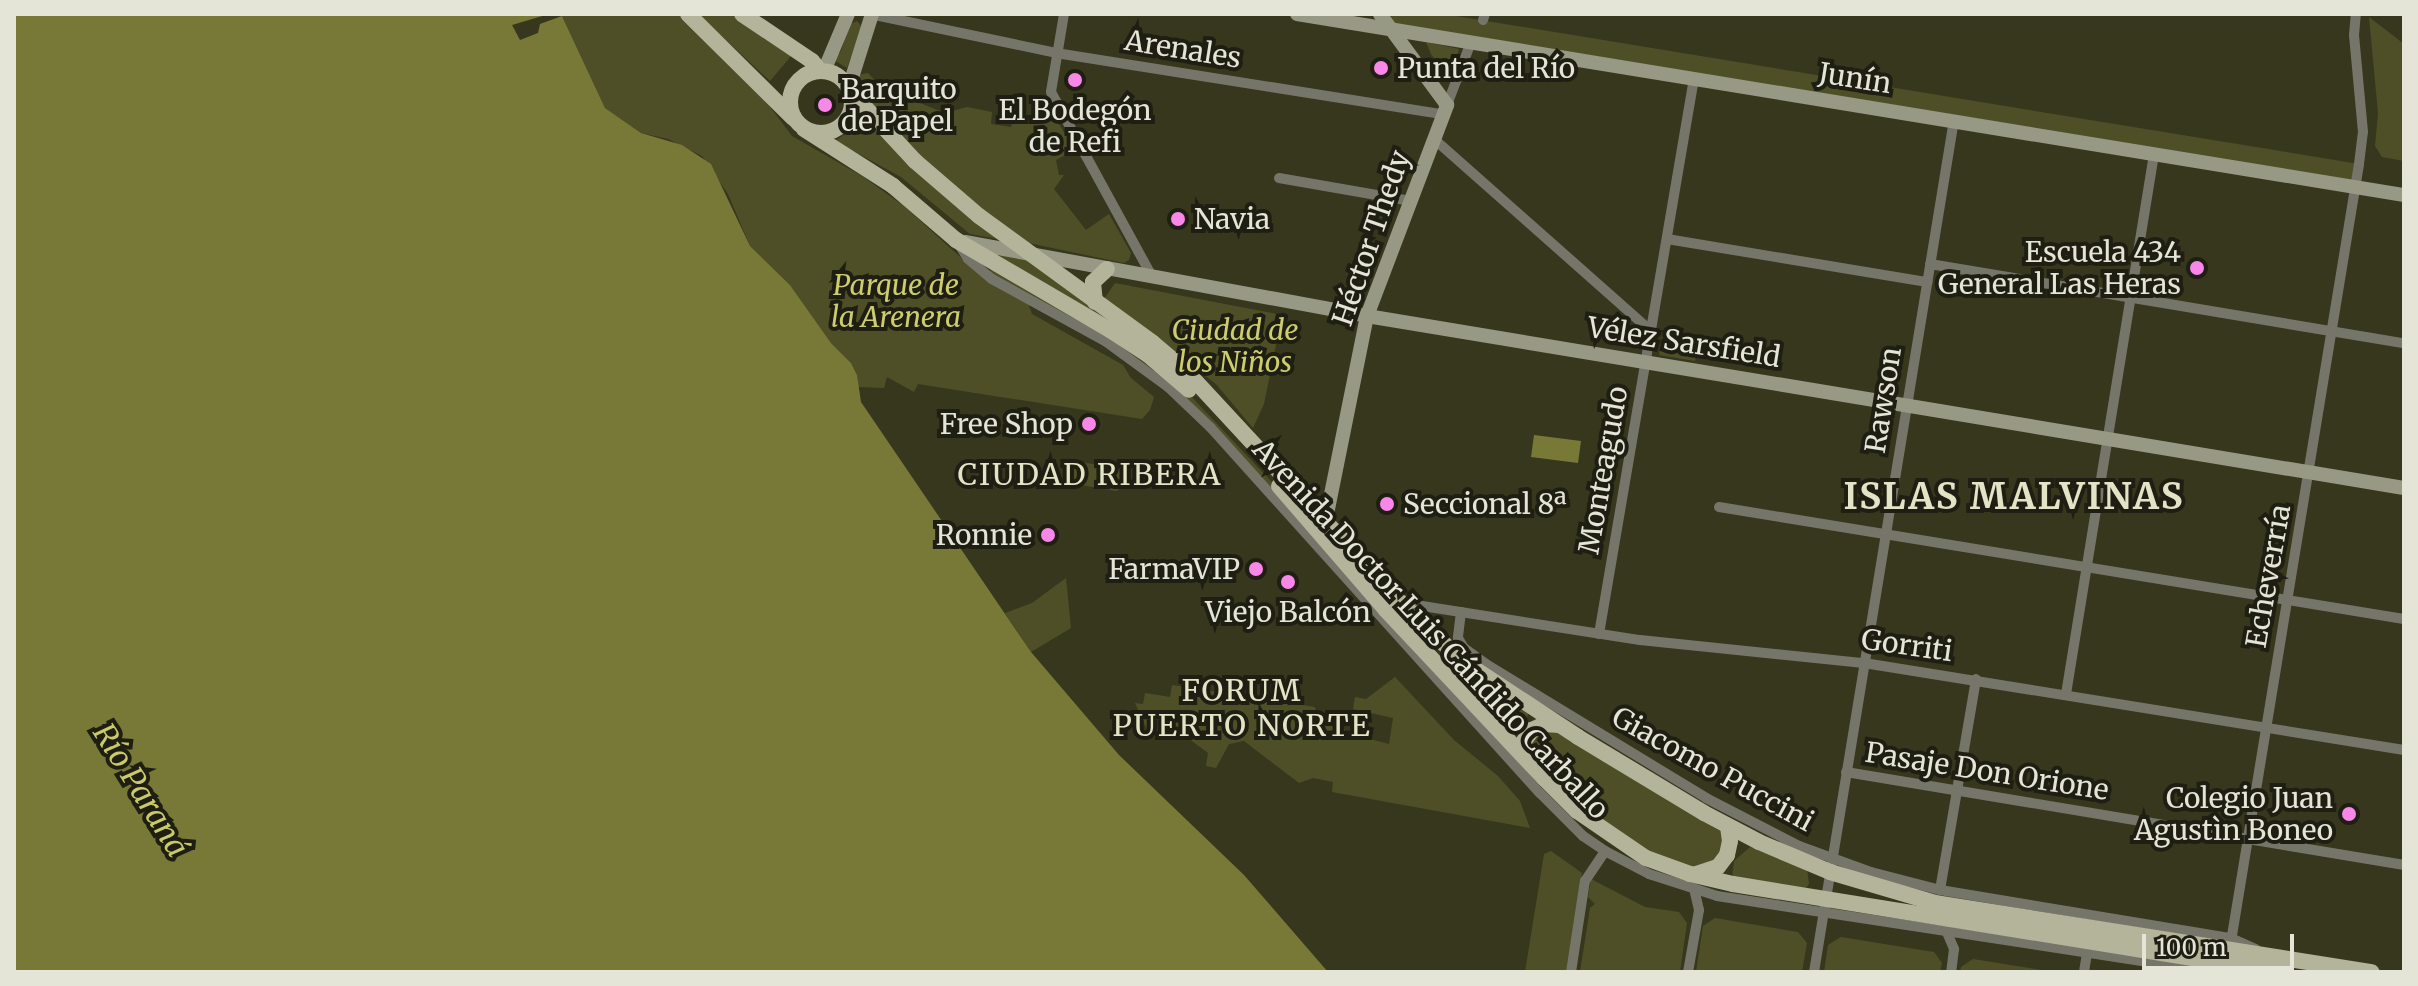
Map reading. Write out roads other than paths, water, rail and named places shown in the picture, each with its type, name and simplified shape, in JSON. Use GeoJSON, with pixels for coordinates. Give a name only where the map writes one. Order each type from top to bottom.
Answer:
{"type":"FeatureCollection","features":[{"type":"Feature","properties":{"kind":"main road","name":"Avenida Doctor Luis Cándido Carballo"},"geometry":{"type":"LineString","coordinates":[[688,14],[800,126],[893,186],[956,240],[1110,330],[1179,380],[1323,535],[1461,660],[1559,725],[1728,827],[1758,834],[1935,903],[2225,959]]}},
{"type":"Feature","properties":{"kind":"main road"},"geometry":{"type":"LineString","coordinates":[[742,14],[822,71],[842,79],[850,89]]}},
{"type":"Feature","properties":{"kind":"main road"},"geometry":{"type":"LineString","coordinates":[[822,71],[848,14]]}},
{"type":"Feature","properties":{"kind":"main road"},"geometry":{"type":"LineString","coordinates":[[822,71],[809,73],[792,89],[791,112],[800,126],[826,133],[837,130],[851,113],[850,89],[871,14]]}},
{"type":"Feature","properties":{"kind":"main road","name":"Junín"},"geometry":{"type":"LineString","coordinates":[[1297,14],[1392,32],[1471,42],[2404,195]]}},
{"type":"Feature","properties":{"kind":"main road"},"geometry":{"type":"LineString","coordinates":[[1380,14],[1445,110]]}},
{"type":"Feature","properties":{"kind":"main road","name":"Avenida Doctor Luis Cándido Carballo"},"geometry":{"type":"LineString","coordinates":[[850,89],[915,161],[1027,254],[1186,371],[1386,610],[1522,754],[1542,786],[1634,851],[1692,882],[1824,906],[1930,915],[2272,966],[2372,972]]}},
{"type":"Feature","properties":{"kind":"main road","name":"Héctor Thedy"},"geometry":{"type":"LineString","coordinates":[[1323,535],[1367,316],[1445,110]]}},
{"type":"Feature","properties":{"kind":"main road","name":"Vélez Sarsfield"},"geometry":{"type":"LineString","coordinates":[[956,240],[1367,316],[2404,488]]}},
{"type":"Feature","properties":{"kind":"main road"},"geometry":{"type":"LineString","coordinates":[[1095,302],[1093,282],[1107,269]]}},
{"type":"Feature","properties":{"kind":"main road"},"geometry":{"type":"LineString","coordinates":[[1522,754],[1524,741],[1532,730],[1545,724],[1559,725]]}},
{"type":"Feature","properties":{"kind":"main road"},"geometry":{"type":"LineString","coordinates":[[1692,882],[1718,867],[1727,855],[1730,841],[1728,827]]}},
{"type":"Feature","properties":{"kind":"main road"},"geometry":{"type":"LineString","coordinates":[[1609,854],[1634,851]]}},
{"type":"Feature","properties":{"kind":"main road"},"geometry":{"type":"LineString","coordinates":[[2003,902],[2016,917]]}},
{"type":"Feature","properties":{"kind":"main road"},"geometry":{"type":"LineString","coordinates":[[1930,915],[1946,930]]}},
{"type":"Feature","properties":{"kind":"main road"},"geometry":{"type":"LineString","coordinates":[[2125,945],[2140,961]]}},
{"type":"Feature","properties":{"kind":"street","name":"Arenales"},"geometry":{"type":"LineString","coordinates":[[871,14],[1056,53],[1445,110]]}},
{"type":"Feature","properties":{"kind":"street"},"geometry":{"type":"LineString","coordinates":[[1064,14],[1051,92],[1153,278]]}},
{"type":"Feature","properties":{"kind":"street","name":"Echeverría"},"geometry":{"type":"LineString","coordinates":[[2225,959],[2267,727],[2363,132],[2354,35],[2356,14]]}},
{"type":"Feature","properties":{"kind":"street","name":"Héctor Thedy"},"geometry":{"type":"LineString","coordinates":[[1445,110],[1471,42]]}},
{"type":"Feature","properties":{"kind":"street","name":"Monteagudo"},"geometry":{"type":"LineString","coordinates":[[1599,634],[1694,78]]}},
{"type":"Feature","properties":{"kind":"street","name":"Rawson"},"geometry":{"type":"LineString","coordinates":[[1814,972],[1954,120]]}},
{"type":"Feature","properties":{"kind":"street"},"geometry":{"type":"LineString","coordinates":[[1434,139],[1651,331]]}},
{"type":"Feature","properties":{"kind":"street"},"geometry":{"type":"LineString","coordinates":[[2066,694],[2154,154]]}},
{"type":"Feature","properties":{"kind":"street"},"geometry":{"type":"LineString","coordinates":[[1279,178],[1411,201]]}},
{"type":"Feature","properties":{"kind":"street"},"geometry":{"type":"LineString","coordinates":[[1667,239],[1927,282]]}},
{"type":"Feature","properties":{"kind":"street"},"geometry":{"type":"LineString","coordinates":[[1930,264],[2404,343]]}},
{"type":"Feature","properties":{"kind":"street"},"geometry":{"type":"LineString","coordinates":[[1719,507],[2404,619]]}},
{"type":"Feature","properties":{"kind":"street","name":"Avenida Doctor Luis Cándido Carballo"},"geometry":{"type":"LineString","coordinates":[[1323,535],[1583,836],[1609,854],[1649,874],[1692,882]]}},
{"type":"Feature","properties":{"kind":"street","name":"Gorriti"},"geometry":{"type":"LineString","coordinates":[[1401,603],[1599,634],[1864,663],[1976,679],[2404,750]]}},
{"type":"Feature","properties":{"kind":"street","name":"Giacomo Puccini"},"geometry":{"type":"LineString","coordinates":[[1461,612],[1458,638],[1464,648],[1758,834]]}},
{"type":"Feature","properties":{"kind":"street"},"geometry":{"type":"LineString","coordinates":[[1940,890],[1976,679]]}},
{"type":"Feature","properties":{"kind":"street","name":"Pasaje Don Orione"},"geometry":{"type":"LineString","coordinates":[[1846,772],[2404,865]]}},
{"type":"Feature","properties":{"kind":"street"},"geometry":{"type":"LineString","coordinates":[[1571,972],[1585,881],[1609,854]]}},
{"type":"Feature","properties":{"kind":"street","name":"Giacomo Puccini"},"geometry":{"type":"LineString","coordinates":[[1831,865],[2003,902],[2225,959]]}},
{"type":"Feature","properties":{"kind":"street"},"geometry":{"type":"LineString","coordinates":[[1688,972],[1699,910],[1692,882]]}},
{"type":"Feature","properties":{"kind":"street","name":"Avenida Doctor Luis Cándido Carballo"},"geometry":{"type":"LineString","coordinates":[[1824,906],[1946,930],[2140,961],[2225,959],[2272,966]]}},
{"type":"Feature","properties":{"kind":"street"},"geometry":{"type":"LineString","coordinates":[[1946,930],[1954,949],[1951,972]]}},
{"type":"Feature","properties":{"kind":"street"},"geometry":{"type":"LineString","coordinates":[[2084,972],[2087,953]]}},
{"type":"Feature","properties":{"kind":"street","name":"Avenida Doctor Luis Cándido Carballo"},"geometry":{"type":"LineString","coordinates":[[2246,972],[2272,966]]}},
{"type":"Feature","properties":{"kind":"water","name":"Río Paraná"},"geometry":{"type":"Polygon","coordinates":[[[14,14],[561,14],[605,108],[641,133],[682,145],[711,164],[750,246],[790,285],[831,343],[851,363],[857,375],[861,402],[1031,652],[1119,755],[1244,875],[1328,972],[14,972],[14,14]]]}},
{"type":"Feature","properties":{"kind":"water"},"geometry":{"type":"Polygon","coordinates":[[[1534,435],[1581,441],[1578,463],[1531,457],[1534,435]]]}},
{"type":"Feature","properties":{"kind":"place","name":"Punta del Río"},"geometry":{"type":"Point","coordinates":[1381,68]}},
{"type":"Feature","properties":{"kind":"place","name":"El Bodegón de Refi"},"geometry":{"type":"Point","coordinates":[1075,80]}},
{"type":"Feature","properties":{"kind":"place","name":"Barquito de Papel"},"geometry":{"type":"Point","coordinates":[825,105]}},
{"type":"Feature","properties":{"kind":"place","name":"Navia"},"geometry":{"type":"Point","coordinates":[1178,219]}},
{"type":"Feature","properties":{"kind":"place","name":"Escuela 434 General Las Heras"},"geometry":{"type":"Point","coordinates":[2197,268]}},
{"type":"Feature","properties":{"kind":"place","name":"Free Shop"},"geometry":{"type":"Point","coordinates":[1089,424]}},
{"type":"Feature","properties":{"kind":"place","name":"Seccional 8ª"},"geometry":{"type":"Point","coordinates":[1387,504]}},
{"type":"Feature","properties":{"kind":"place","name":"Ronnie"},"geometry":{"type":"Point","coordinates":[1048,535]}},
{"type":"Feature","properties":{"kind":"place","name":"FarmaVIP"},"geometry":{"type":"Point","coordinates":[1256,569]}},
{"type":"Feature","properties":{"kind":"place","name":"Viejo Balcón"},"geometry":{"type":"Point","coordinates":[1288,582]}},
{"type":"Feature","properties":{"kind":"place","name":"Colegio Juan Agustìn Boneo"},"geometry":{"type":"Point","coordinates":[2349,814]}},
{"type":"Feature","properties":{"kind":"district","name":"CIUDAD RIBERA"},"geometry":{"type":"Point","coordinates":[1090,474]}},
{"type":"Feature","properties":{"kind":"district","name":"ISLAS MALVINAS"},"geometry":{"type":"Point","coordinates":[2014,497]}},
{"type":"Feature","properties":{"kind":"district","name":"FORUM PUERTO NORTE"},"geometry":{"type":"Point","coordinates":[1242,707]}},
{"type":"Feature","properties":{"kind":"park label","name":"Parque de la Arenera"},"geometry":{"type":"Point","coordinates":[896,301]}},
{"type":"Feature","properties":{"kind":"park label","name":"Ciudad de los Niños"},"geometry":{"type":"Point","coordinates":[1235,346]}}]}
